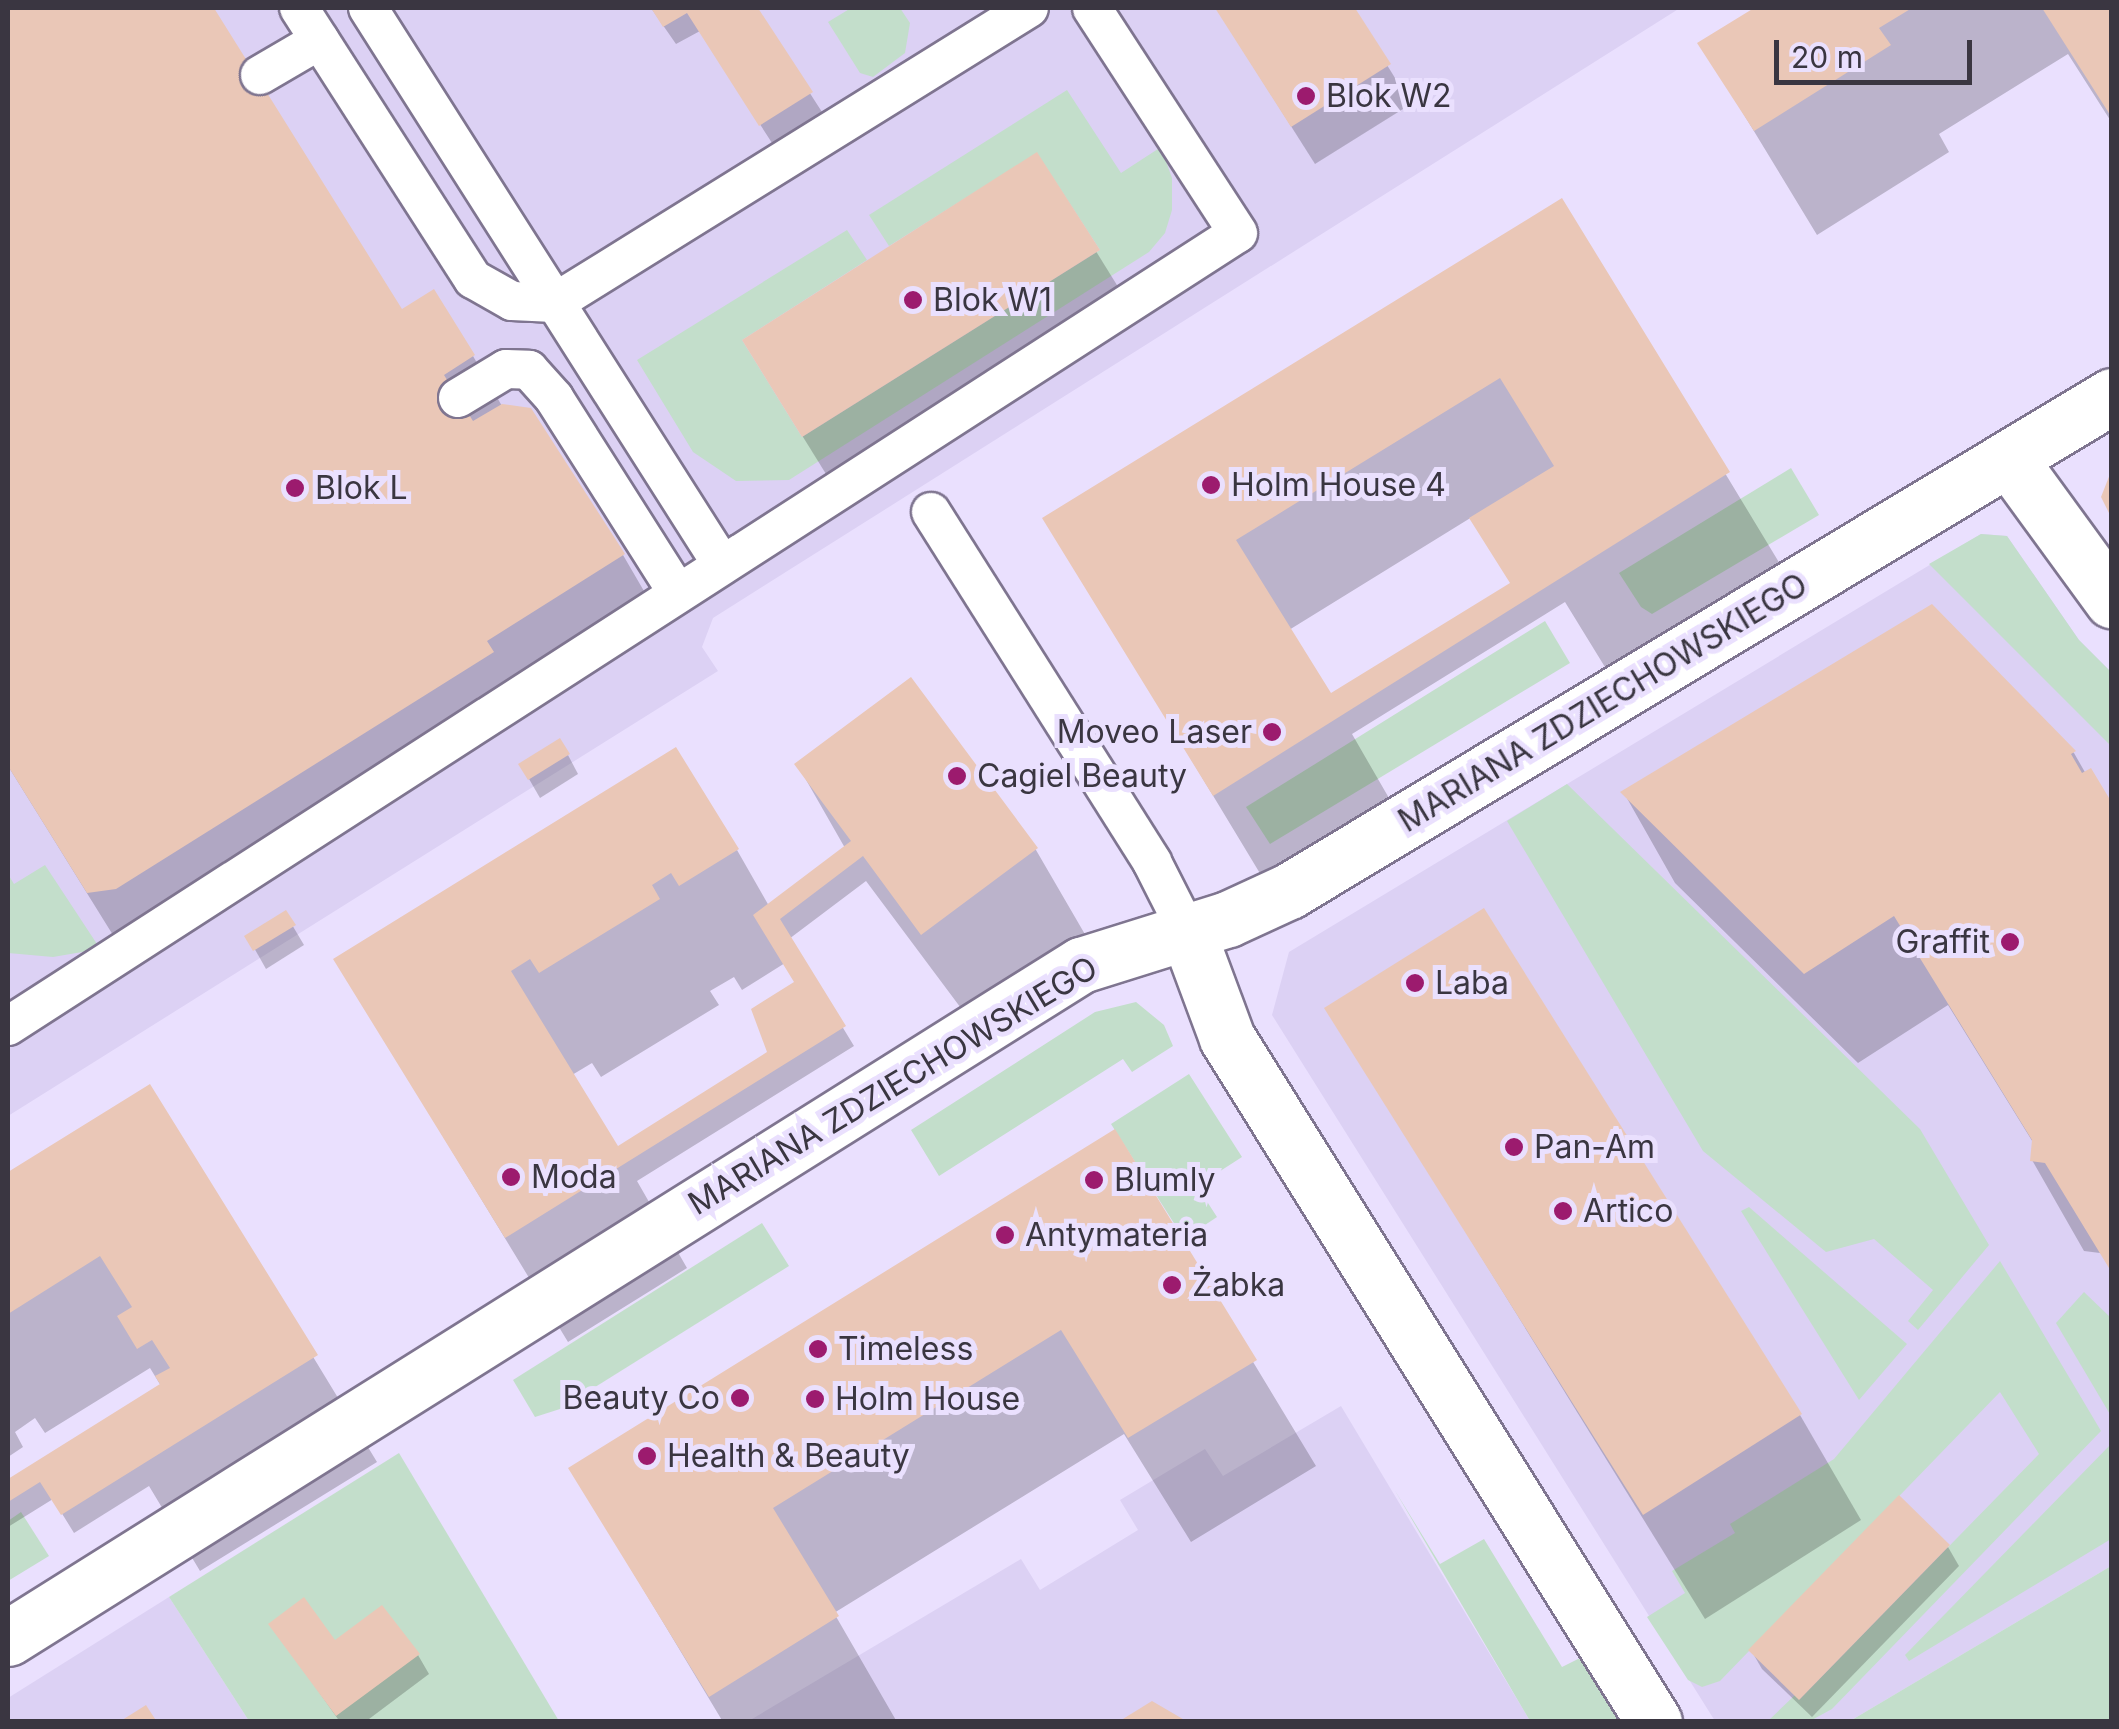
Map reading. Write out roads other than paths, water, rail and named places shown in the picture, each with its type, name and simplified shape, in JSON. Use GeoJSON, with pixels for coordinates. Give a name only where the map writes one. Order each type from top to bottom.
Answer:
{"type":"FeatureCollection","features":[{"type":"Feature","properties":{"kind":"street","name":"MARIANA ZDZIECHOWSKIEGO"},"geometry":{"type":"LineString","coordinates":[[8,1638],[1082,965],[1188,932],[1288,892],[2112,396]]}},
{"type":"Feature","properties":{"kind":"street"},"geometry":{"type":"LineString","coordinates":[[2008,459],[2112,600]]}},
{"type":"Feature","properties":{"kind":"street"},"geometry":{"type":"LineString","coordinates":[[1188,932],[1227,1038],[1654,1722]]}},
{"type":"Feature","properties":{"kind":"lane"},"geometry":{"type":"LineString","coordinates":[[300,8],[473,279],[512,302],[554,303],[1029,8]]}},
{"type":"Feature","properties":{"kind":"lane"},"geometry":{"type":"LineString","coordinates":[[368,8],[720,563]]}},
{"type":"Feature","properties":{"kind":"lane"},"geometry":{"type":"LineString","coordinates":[[8,1026],[720,563],[1238,233],[1092,8]]}},
{"type":"Feature","properties":{"kind":"lane"},"geometry":{"type":"LineString","coordinates":[[260,75],[320,40]]}},
{"type":"Feature","properties":{"kind":"lane"},"geometry":{"type":"LineString","coordinates":[[458,398],[506,369],[529,370],[554,398],[677,592]]}},
{"type":"Feature","properties":{"kind":"lane"},"geometry":{"type":"LineString","coordinates":[[931,512],[1156,868],[1188,932]]}},
{"type":"Feature","properties":{"kind":"place","name":"Blok W2"},"geometry":{"type":"Point","coordinates":[1306,96]}},
{"type":"Feature","properties":{"kind":"place","name":"Blok W1"},"geometry":{"type":"Point","coordinates":[913,300]}},
{"type":"Feature","properties":{"kind":"place","name":"Holm House 4"},"geometry":{"type":"Point","coordinates":[1211,485]}},
{"type":"Feature","properties":{"kind":"place","name":"Blok L"},"geometry":{"type":"Point","coordinates":[295,488]}},
{"type":"Feature","properties":{"kind":"place","name":"Moveo Laser"},"geometry":{"type":"Point","coordinates":[1272,732]}},
{"type":"Feature","properties":{"kind":"place","name":"Cagiel Beauty"},"geometry":{"type":"Point","coordinates":[957,776]}},
{"type":"Feature","properties":{"kind":"place","name":"Graffit"},"geometry":{"type":"Point","coordinates":[2010,942]}},
{"type":"Feature","properties":{"kind":"place","name":"Laba"},"geometry":{"type":"Point","coordinates":[1415,983]}},
{"type":"Feature","properties":{"kind":"place","name":"Pan-Am"},"geometry":{"type":"Point","coordinates":[1514,1147]}},
{"type":"Feature","properties":{"kind":"place","name":"Moda"},"geometry":{"type":"Point","coordinates":[511,1177]}},
{"type":"Feature","properties":{"kind":"place","name":"Blumly"},"geometry":{"type":"Point","coordinates":[1094,1180]}},
{"type":"Feature","properties":{"kind":"place","name":"Artico"},"geometry":{"type":"Point","coordinates":[1563,1211]}},
{"type":"Feature","properties":{"kind":"place","name":"Antymateria"},"geometry":{"type":"Point","coordinates":[1005,1235]}},
{"type":"Feature","properties":{"kind":"place","name":"Żabka"},"geometry":{"type":"Point","coordinates":[1172,1285]}},
{"type":"Feature","properties":{"kind":"place","name":"Timeless"},"geometry":{"type":"Point","coordinates":[818,1349]}},
{"type":"Feature","properties":{"kind":"place","name":"Beauty Co"},"geometry":{"type":"Point","coordinates":[740,1398]}},
{"type":"Feature","properties":{"kind":"place","name":"Holm House"},"geometry":{"type":"Point","coordinates":[815,1399]}},
{"type":"Feature","properties":{"kind":"place","name":"Health & Beauty"},"geometry":{"type":"Point","coordinates":[647,1456]}}]}
